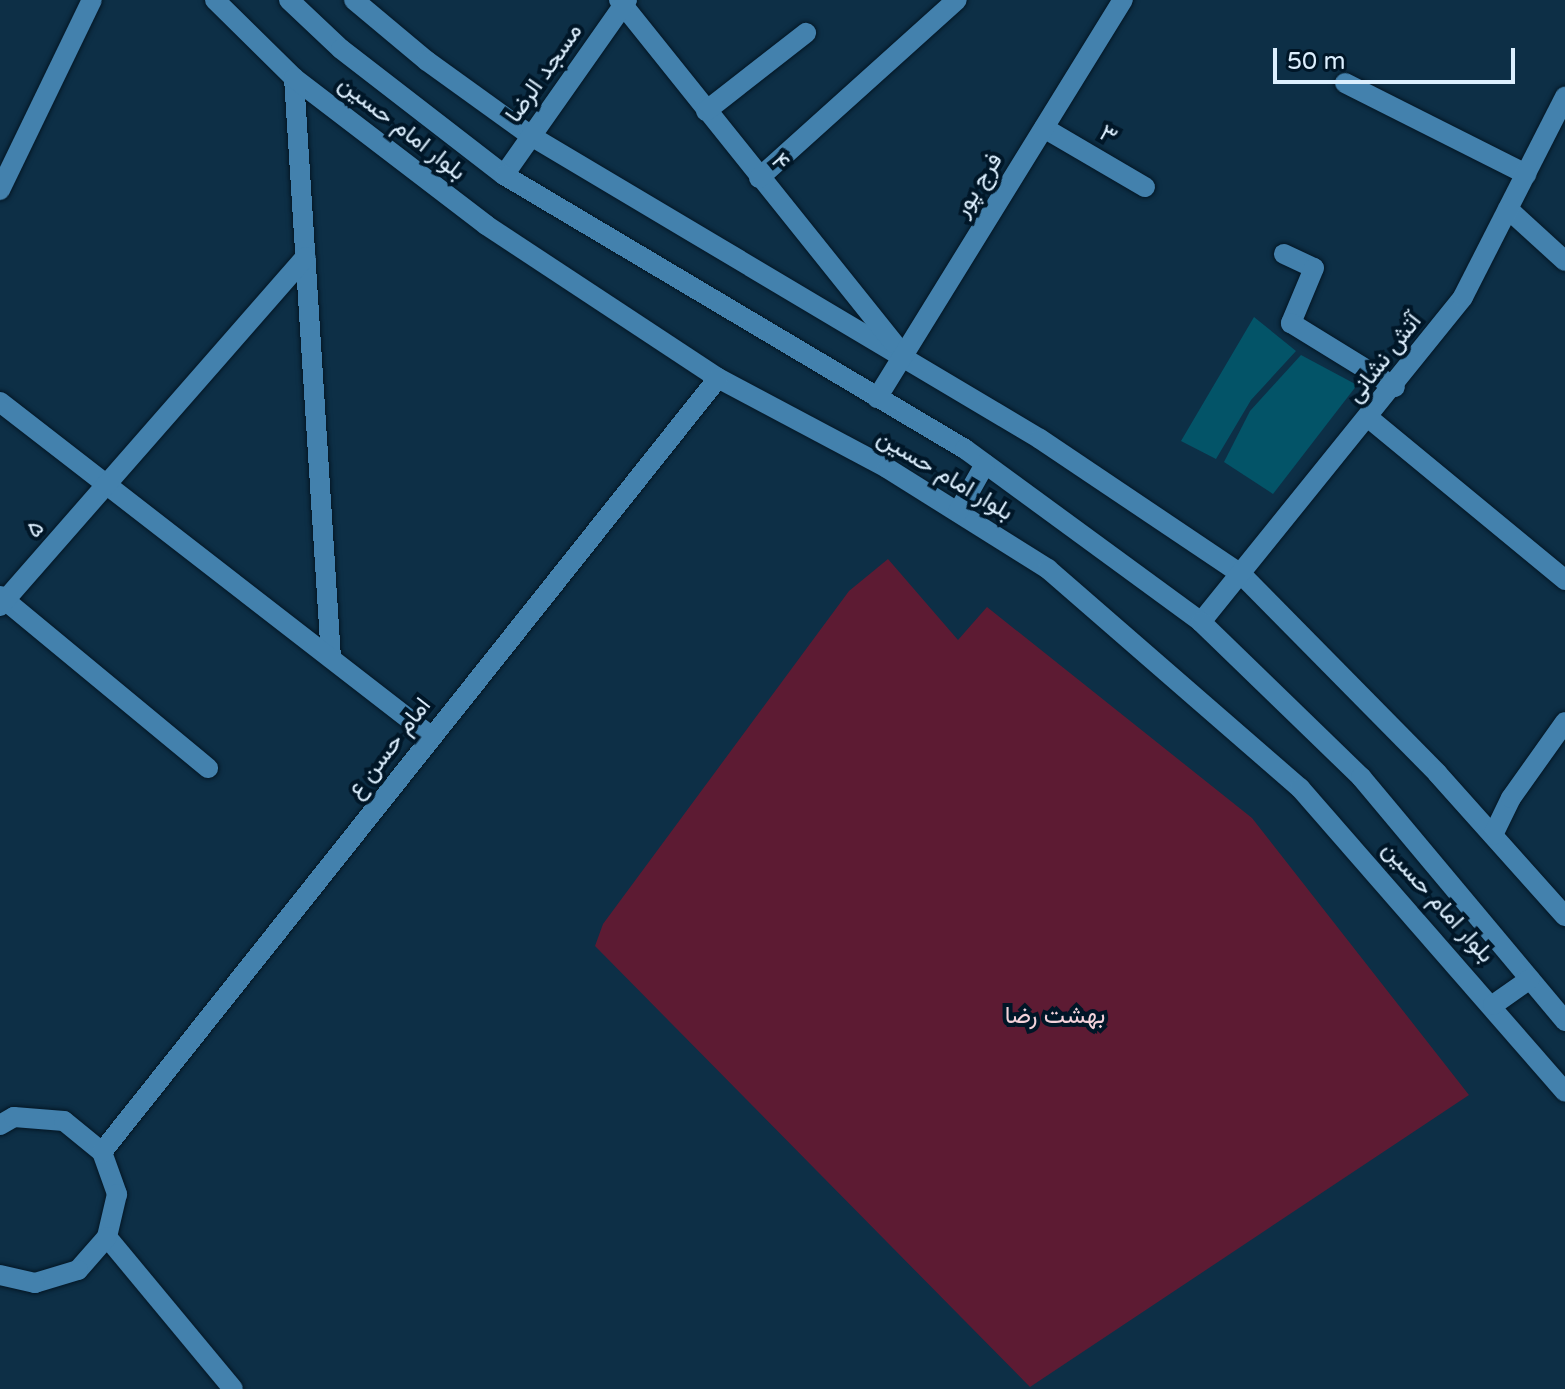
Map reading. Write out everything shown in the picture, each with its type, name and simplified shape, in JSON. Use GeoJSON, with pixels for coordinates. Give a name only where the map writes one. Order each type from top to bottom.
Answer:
{"type":"FeatureCollection","features":[{"type":"Feature","properties":{"kind":"street"},"geometry":{"type":"LineString","coordinates":[[0,190],[92,0]]}},
{"type":"Feature","properties":{"kind":"street","name":"بلوار امام حسین"},"geometry":{"type":"LineString","coordinates":[[215,0],[294,78],[486,225],[718,378],[887,468],[1048,569],[1300,788],[1493,1005],[1565,1092]]}},
{"type":"Feature","properties":{"kind":"street","name":"بلوار امام حسین"},"geometry":{"type":"LineString","coordinates":[[289,0],[341,49],[504,175],[985,464],[1201,622],[1361,777],[1565,1021]]}},
{"type":"Feature","properties":{"kind":"street"},"geometry":{"type":"LineString","coordinates":[[354,0],[427,61],[531,136],[904,355],[1040,439],[1241,574],[1493,835],[1565,916]]}},
{"type":"Feature","properties":{"kind":"street"},"geometry":{"type":"LineString","coordinates":[[759,178],[957,0]]}},
{"type":"Feature","properties":{"kind":"street","name":"فرج پور"},"geometry":{"type":"LineString","coordinates":[[877,398],[1123,0]]}},
{"type":"Feature","properties":{"kind":"street","name":"مسجد الرضا"},"geometry":{"type":"LineString","coordinates":[[504,175],[623,2]]}},
{"type":"Feature","properties":{"kind":"street","name":"۴"},"geometry":{"type":"LineString","coordinates":[[623,2],[759,178],[904,355]]}},
{"type":"Feature","properties":{"kind":"street"},"geometry":{"type":"LineString","coordinates":[[706,111],[806,33]]}},
{"type":"Feature","properties":{"kind":"street"},"geometry":{"type":"LineString","coordinates":[[294,78],[331,658]]}},
{"type":"Feature","properties":{"kind":"street"},"geometry":{"type":"LineString","coordinates":[[1345,83],[1526,174]]}},
{"type":"Feature","properties":{"kind":"street","name":"آتش نشانی"},"geometry":{"type":"LineString","coordinates":[[1201,622],[1370,419],[1463,297],[1565,97]]}},
{"type":"Feature","properties":{"kind":"street","name":"۳"},"geometry":{"type":"LineString","coordinates":[[1044,128],[1145,187]]}},
{"type":"Feature","properties":{"kind":"street"},"geometry":{"type":"LineString","coordinates":[[1508,209],[1565,261]]}},
{"type":"Feature","properties":{"kind":"street"},"geometry":{"type":"LineString","coordinates":[[1284,254],[1314,268],[1291,323],[1395,387]]}},
{"type":"Feature","properties":{"kind":"street","name":"۵"},"geometry":{"type":"LineString","coordinates":[[2,601],[109,486],[306,257]]}},
{"type":"Feature","properties":{"kind":"street","name":"امام حسن ع"},"geometry":{"type":"LineString","coordinates":[[102,1152],[718,378]]}},
{"type":"Feature","properties":{"kind":"street"},"geometry":{"type":"LineString","coordinates":[[0,402],[432,737]]}},
{"type":"Feature","properties":{"kind":"street"},"geometry":{"type":"LineString","coordinates":[[1370,419],[1565,580]]}},
{"type":"Feature","properties":{"kind":"street"},"geometry":{"type":"LineString","coordinates":[[958,512],[985,464]]}},
{"type":"Feature","properties":{"kind":"street"},"geometry":{"type":"LineString","coordinates":[[2,601],[208,768]]}},
{"type":"Feature","properties":{"kind":"street"},"geometry":{"type":"LineString","coordinates":[[1493,835],[1511,798],[1565,722]]}},
{"type":"Feature","properties":{"kind":"street"},"geometry":{"type":"LineString","coordinates":[[1493,1005],[1530,979]]}},
{"type":"Feature","properties":{"kind":"street"},"geometry":{"type":"LineString","coordinates":[[0,1125],[14,1117],[64,1121],[102,1152],[117,1194],[107,1237],[78,1270],[35,1283],[0,1275]]}},
{"type":"Feature","properties":{"kind":"street"},"geometry":{"type":"LineString","coordinates":[[107,1237],[233,1389]]}},
{"type":"Feature","properties":{"kind":"green space","name":"بهشت رضا"},"geometry":{"type":"Polygon","coordinates":[[[888,559],[958,640],[987,607],[1252,818],[1469,1095],[1030,1387],[595,946],[603,924],[849,591],[888,559]]]}},
{"type":"Feature","properties":{"kind":"building"},"geometry":{"type":"Polygon","coordinates":[[[1254,317],[1296,351],[1251,400],[1216,459],[1181,441],[1254,317]]]}},
{"type":"Feature","properties":{"kind":"building"},"geometry":{"type":"Polygon","coordinates":[[[1301,355],[1357,385],[1273,494],[1224,462],[1250,411],[1301,355]]]}}]}
